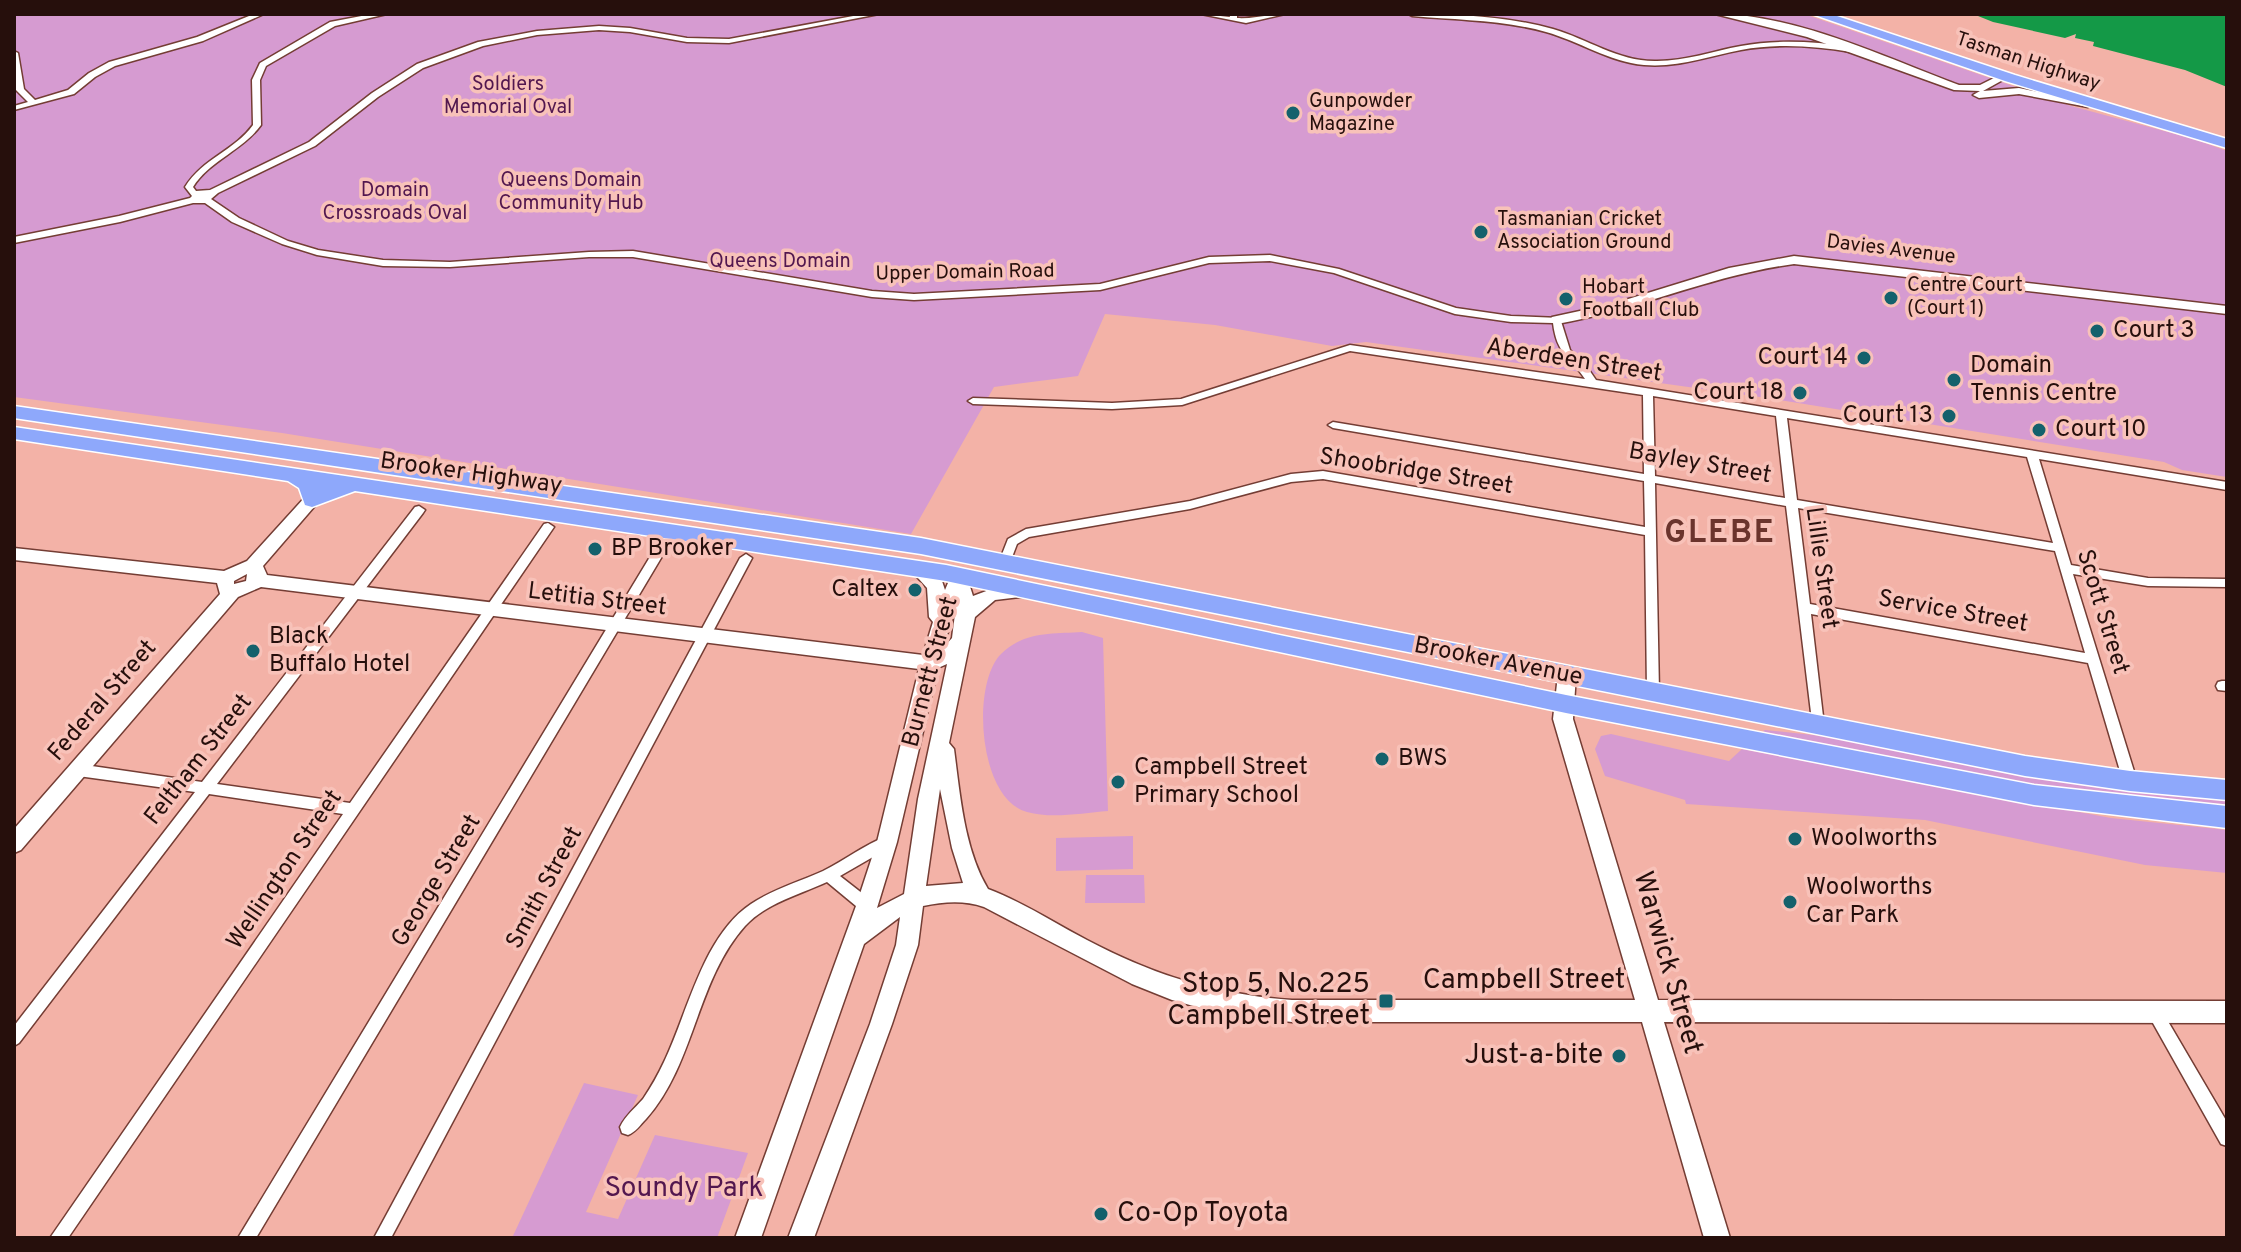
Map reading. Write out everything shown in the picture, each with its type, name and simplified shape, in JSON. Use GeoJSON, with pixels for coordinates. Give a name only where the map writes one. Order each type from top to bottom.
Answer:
{"type":"FeatureCollection","features":[{"type":"Feature","properties":{"kind":"highway","name":"Tasman Highway"},"geometry":{"type":"LineString","coordinates":[[1818,14],[2129,115],[2225,142]]}},
{"type":"Feature","properties":{"kind":"highway","name":"Tasman Highway"},"geometry":{"type":"LineString","coordinates":[[1839,14],[2054,81],[2225,142]]}},
{"type":"Feature","properties":{"kind":"highway"},"geometry":{"type":"LineString","coordinates":[[1976,57],[2007,76],[2054,81]]}},
{"type":"Feature","properties":{"kind":"highway","name":"Brooker Highway"},"geometry":{"type":"LineString","coordinates":[[14,412],[770,522]]}},
{"type":"Feature","properties":{"kind":"highway","name":"Brooker Highway"},"geometry":{"type":"LineString","coordinates":[[14,433],[919,569]]}},
{"type":"Feature","properties":{"kind":"highway"},"geometry":{"type":"LineString","coordinates":[[295,476],[308,484],[312,500],[357,483]]}},
{"type":"Feature","properties":{"kind":"highway"},"geometry":{"type":"LineString","coordinates":[[770,522],[818,538],[935,561],[951,568],[959,576],[988,571],[1078,587],[1131,590]]}},
{"type":"Feature","properties":{"kind":"highway","name":"Brooker Avenue"},"geometry":{"type":"LineString","coordinates":[[770,522],[1005,562],[1131,590],[2025,766],[2130,781],[2227,790]]}},
{"type":"Feature","properties":{"kind":"highway","name":"Brooker Avenue"},"geometry":{"type":"LineString","coordinates":[[919,569],[1566,704],[2034,795],[2227,817]]}},
{"type":"Feature","properties":{"kind":"street"},"geometry":{"type":"LineString","coordinates":[[14,108],[64,95],[112,64],[200,39],[260,14]]}},
{"type":"Feature","properties":{"kind":"street"},"geometry":{"type":"LineString","coordinates":[[194,198],[189,187],[198,173],[240,144],[257,125],[256,80],[263,65],[333,24],[383,14]]}},
{"type":"Feature","properties":{"kind":"street"},"geometry":{"type":"LineString","coordinates":[[14,240],[120,219],[210,196],[312,144],[375,95],[420,66],[481,44],[537,33],[599,28],[687,40],[729,41],[875,14]]}},
{"type":"Feature","properties":{"kind":"street"},"geometry":{"type":"LineString","coordinates":[[1205,14],[1246,21],[1281,14]]}},
{"type":"Feature","properties":{"kind":"street"},"geometry":{"type":"LineString","coordinates":[[1412,14],[1520,24],[1549,30],[1643,63],[1669,63],[1766,44],[1814,45],[1862,53]]}},
{"type":"Feature","properties":{"kind":"street"},"geometry":{"type":"LineString","coordinates":[[1720,14],[1797,30],[1862,53],[1950,91],[2030,92],[2129,115]]}},
{"type":"Feature","properties":{"kind":"street"},"geometry":{"type":"LineString","coordinates":[[1928,50],[1982,73],[1988,80],[1986,90]]}},
{"type":"Feature","properties":{"kind":"street"},"geometry":{"type":"LineString","coordinates":[[14,53],[20,90],[33,103]]}},
{"type":"Feature","properties":{"kind":"street"},"geometry":{"type":"LineString","coordinates":[[1986,90],[2007,76]]}},
{"type":"Feature","properties":{"kind":"street","name":"Upper Domain Road"},"geometry":{"type":"LineString","coordinates":[[210,196],[232,218],[301,249],[377,261],[460,264],[617,253],[872,294],[914,297],[1100,287],[1209,260],[1270,258],[1325,268],[1455,311],[1511,319],[1557,320]]}},
{"type":"Feature","properties":{"kind":"street","name":"Davies Avenue"},"geometry":{"type":"LineString","coordinates":[[1557,320],[1606,312],[1749,267],[1794,260],[2227,310]]}},
{"type":"Feature","properties":{"kind":"street"},"geometry":{"type":"LineString","coordinates":[[1557,320],[1560,346],[1585,371],[1592,383]]}},
{"type":"Feature","properties":{"kind":"street","name":"Aberdeen Street"},"geometry":{"type":"LineString","coordinates":[[973,401],[1112,406],[1182,402],[1218,393],[1341,349],[1592,383],[2227,486]]}},
{"type":"Feature","properties":{"kind":"street"},"geometry":{"type":"LineString","coordinates":[[1648,392],[1653,692]]}},
{"type":"Feature","properties":{"kind":"street","name":"Lillie Street"},"geometry":{"type":"LineString","coordinates":[[1781,415],[1818,725]]}},
{"type":"Feature","properties":{"kind":"street","name":"Bayley Street"},"geometry":{"type":"LineString","coordinates":[[1333,425],[2059,548]]}},
{"type":"Feature","properties":{"kind":"street","name":"Scott Street"},"geometry":{"type":"LineString","coordinates":[[2032,455],[2130,781]]}},
{"type":"Feature","properties":{"kind":"street","name":"Shoobridge Street"},"geometry":{"type":"LineString","coordinates":[[1005,562],[1012,542],[1026,533],[1190,505],[1291,478],[1323,475],[1650,532]]}},
{"type":"Feature","properties":{"kind":"street"},"geometry":{"type":"LineString","coordinates":[[14,554],[229,585],[238,569],[255,574],[312,500]]}},
{"type":"Feature","properties":{"kind":"street","name":"Feltham Street"},"geometry":{"type":"LineString","coordinates":[[14,1038],[419,510]]}},
{"type":"Feature","properties":{"kind":"street","name":"Wellington Street"},"geometry":{"type":"LineString","coordinates":[[58,1238],[548,527]]}},
{"type":"Feature","properties":{"kind":"street","name":"George Street"},"geometry":{"type":"LineString","coordinates":[[246,1238],[354,1065],[663,545]]}},
{"type":"Feature","properties":{"kind":"street","name":"Smith Street"},"geometry":{"type":"LineString","coordinates":[[382,1238],[746,558]]}},
{"type":"Feature","properties":{"kind":"street"},"geometry":{"type":"LineString","coordinates":[[2065,568],[2148,582],[2227,583]]}},
{"type":"Feature","properties":{"kind":"street"},"geometry":{"type":"LineString","coordinates":[[887,658],[915,651],[936,637],[938,592],[933,581],[919,569]]}},
{"type":"Feature","properties":{"kind":"street","name":"Letitia Street"},"geometry":{"type":"LineString","coordinates":[[255,574],[489,611],[931,663]]}},
{"type":"Feature","properties":{"kind":"street","name":"Burnett Street"},"geometry":{"type":"LineString","coordinates":[[801,1238],[907,945],[928,799],[963,639],[966,616],[964,587],[959,576]]}},
{"type":"Feature","properties":{"kind":"street","name":"Burnett Street"},"geometry":{"type":"LineString","coordinates":[[748,1238],[867,906],[887,842],[936,637],[959,576]]}},
{"type":"Feature","properties":{"kind":"street","name":"Federal Street"},"geometry":{"type":"LineString","coordinates":[[14,844],[229,585]]}},
{"type":"Feature","properties":{"kind":"street"},"geometry":{"type":"LineString","coordinates":[[966,616],[973,605],[987,595],[1022,591]]}},
{"type":"Feature","properties":{"kind":"street","name":"Service Street"},"geometry":{"type":"LineString","coordinates":[[1804,608],[2094,659]]}},
{"type":"Feature","properties":{"kind":"street"},"geometry":{"type":"LineString","coordinates":[[951,696],[946,677],[931,663],[946,656],[963,639]]}},
{"type":"Feature","properties":{"kind":"street","name":"Warwick Street"},"geometry":{"type":"LineString","coordinates":[[1567,675],[1563,719],[1717,1238]]}},
{"type":"Feature","properties":{"kind":"street"},"geometry":{"type":"LineString","coordinates":[[943,734],[952,798],[971,875],[981,896]]}},
{"type":"Feature","properties":{"kind":"street"},"geometry":{"type":"LineString","coordinates":[[78,770],[352,809]]}},
{"type":"Feature","properties":{"kind":"street"},"geometry":{"type":"LineString","coordinates":[[628,1127],[657,1093],[721,948],[739,923],[756,909],[828,875],[887,842]]}},
{"type":"Feature","properties":{"kind":"street"},"geometry":{"type":"LineString","coordinates":[[828,875],[867,906]]}},
{"type":"Feature","properties":{"kind":"street","name":"Campbell Street"},"geometry":{"type":"LineString","coordinates":[[857,937],[883,916],[914,900],[951,892],[981,896],[1126,971],[1184,995],[1217,1003],[1292,1011],[2227,1012]]}},
{"type":"Feature","properties":{"kind":"street"},"geometry":{"type":"LineString","coordinates":[[2154,1011],[2227,1138]]}},
{"type":"Feature","properties":{"kind":"green space","name":"Queens Domain"},"geometry":{"type":"Polygon","coordinates":[[[14,14],[1804,14],[2071,106],[2227,151],[2227,477],[2182,470],[2164,462],[1767,398],[1366,342],[1332,346],[1215,325],[1105,314],[1078,376],[994,387],[911,534],[282,433],[14,397],[14,14]]]}},
{"type":"Feature","properties":{"kind":"green space"},"geometry":{"type":"Polygon","coordinates":[[[1082,632],[1103,638],[1108,811],[1057,815],[1027,812],[1011,803],[998,786],[989,764],[983,714],[991,669],[1001,654],[1019,641],[1039,635],[1082,632]]]}},
{"type":"Feature","properties":{"kind":"green space"},"geometry":{"type":"Polygon","coordinates":[[[1765,730],[1822,736],[2028,776],[2227,798],[2227,808],[2045,788],[1767,734],[1765,730]]]}},
{"type":"Feature","properties":{"kind":"green space"},"geometry":{"type":"Polygon","coordinates":[[[1611,734],[1729,761],[1742,749],[2111,818],[2227,830],[2227,873],[2145,865],[1925,820],[1686,804],[1685,800],[1605,776],[1595,749],[1601,736],[1611,734]]]}},
{"type":"Feature","properties":{"kind":"green space"},"geometry":{"type":"Polygon","coordinates":[[[1133,836],[1133,869],[1056,871],[1056,838],[1133,836]]]}},
{"type":"Feature","properties":{"kind":"green space"},"geometry":{"type":"Polygon","coordinates":[[[1086,875],[1144,875],[1145,903],[1085,903],[1086,875]]]}},
{"type":"Feature","properties":{"kind":"green space","name":"Soundy Park"},"geometry":{"type":"Polygon","coordinates":[[[584,1083],[638,1095],[586,1212],[618,1219],[655,1135],[748,1153],[717,1238],[512,1238],[584,1083]]]}},
{"type":"Feature","properties":{"kind":"shaded area"},"geometry":{"type":"Polygon","coordinates":[[[1973,14],[2227,14],[2227,87],[2185,70],[2093,46],[2094,42],[2075,38],[2076,34],[2065,38],[1993,22],[1973,14]]]}},
{"type":"Feature","properties":{"kind":"place","name":"Gunpowder Magazine"},"geometry":{"type":"Point","coordinates":[1293,113]}},
{"type":"Feature","properties":{"kind":"place","name":"Tasmanian Cricket Association Ground"},"geometry":{"type":"Point","coordinates":[1481,232]}},
{"type":"Feature","properties":{"kind":"place","name":"Centre Court (Court 1)"},"geometry":{"type":"Point","coordinates":[1891,298]}},
{"type":"Feature","properties":{"kind":"place","name":"Hobart Football Club"},"geometry":{"type":"Point","coordinates":[1566,299]}},
{"type":"Feature","properties":{"kind":"place","name":"Court 3"},"geometry":{"type":"Point","coordinates":[2097,331]}},
{"type":"Feature","properties":{"kind":"place","name":"Court 14"},"geometry":{"type":"Point","coordinates":[1864,358]}},
{"type":"Feature","properties":{"kind":"place","name":"Domain Tennis Centre"},"geometry":{"type":"Point","coordinates":[1954,380]}},
{"type":"Feature","properties":{"kind":"place","name":"Court 18"},"geometry":{"type":"Point","coordinates":[1800,393]}},
{"type":"Feature","properties":{"kind":"place","name":"Court 13"},"geometry":{"type":"Point","coordinates":[1949,416]}},
{"type":"Feature","properties":{"kind":"place","name":"Court 10"},"geometry":{"type":"Point","coordinates":[2039,430]}},
{"type":"Feature","properties":{"kind":"place","name":"BP Brooker"},"geometry":{"type":"Point","coordinates":[595,549]}},
{"type":"Feature","properties":{"kind":"place","name":"Caltex"},"geometry":{"type":"Point","coordinates":[915,590]}},
{"type":"Feature","properties":{"kind":"place","name":"Black Buffalo Hotel"},"geometry":{"type":"Point","coordinates":[253,651]}},
{"type":"Feature","properties":{"kind":"place","name":"BWS"},"geometry":{"type":"Point","coordinates":[1382,759]}},
{"type":"Feature","properties":{"kind":"place","name":"Campbell Street Primary School"},"geometry":{"type":"Point","coordinates":[1118,782]}},
{"type":"Feature","properties":{"kind":"place","name":"Woolworths"},"geometry":{"type":"Point","coordinates":[1795,839]}},
{"type":"Feature","properties":{"kind":"place","name":"Woolworths Car Park"},"geometry":{"type":"Point","coordinates":[1790,902]}},
{"type":"Feature","properties":{"kind":"place","name":"Stop 5, No.225 Campbell Street"},"geometry":{"type":"Point","coordinates":[1386,1001]}},
{"type":"Feature","properties":{"kind":"place","name":"Just-a-bite"},"geometry":{"type":"Point","coordinates":[1619,1056]}},
{"type":"Feature","properties":{"kind":"place","name":"Co-Op Toyota"},"geometry":{"type":"Point","coordinates":[1101,1214]}},
{"type":"Feature","properties":{"kind":"district","name":"GLEBE"},"geometry":{"type":"Point","coordinates":[1720,534]}},
{"type":"Feature","properties":{"kind":"park label","name":"Soldiers Memorial Oval"},"geometry":{"type":"Point","coordinates":[508,96]}},
{"type":"Feature","properties":{"kind":"park label","name":"Queens Domain Community Hub"},"geometry":{"type":"Point","coordinates":[571,192]}},
{"type":"Feature","properties":{"kind":"park label","name":"Domain Crossroads Oval"},"geometry":{"type":"Point","coordinates":[395,202]}}]}
